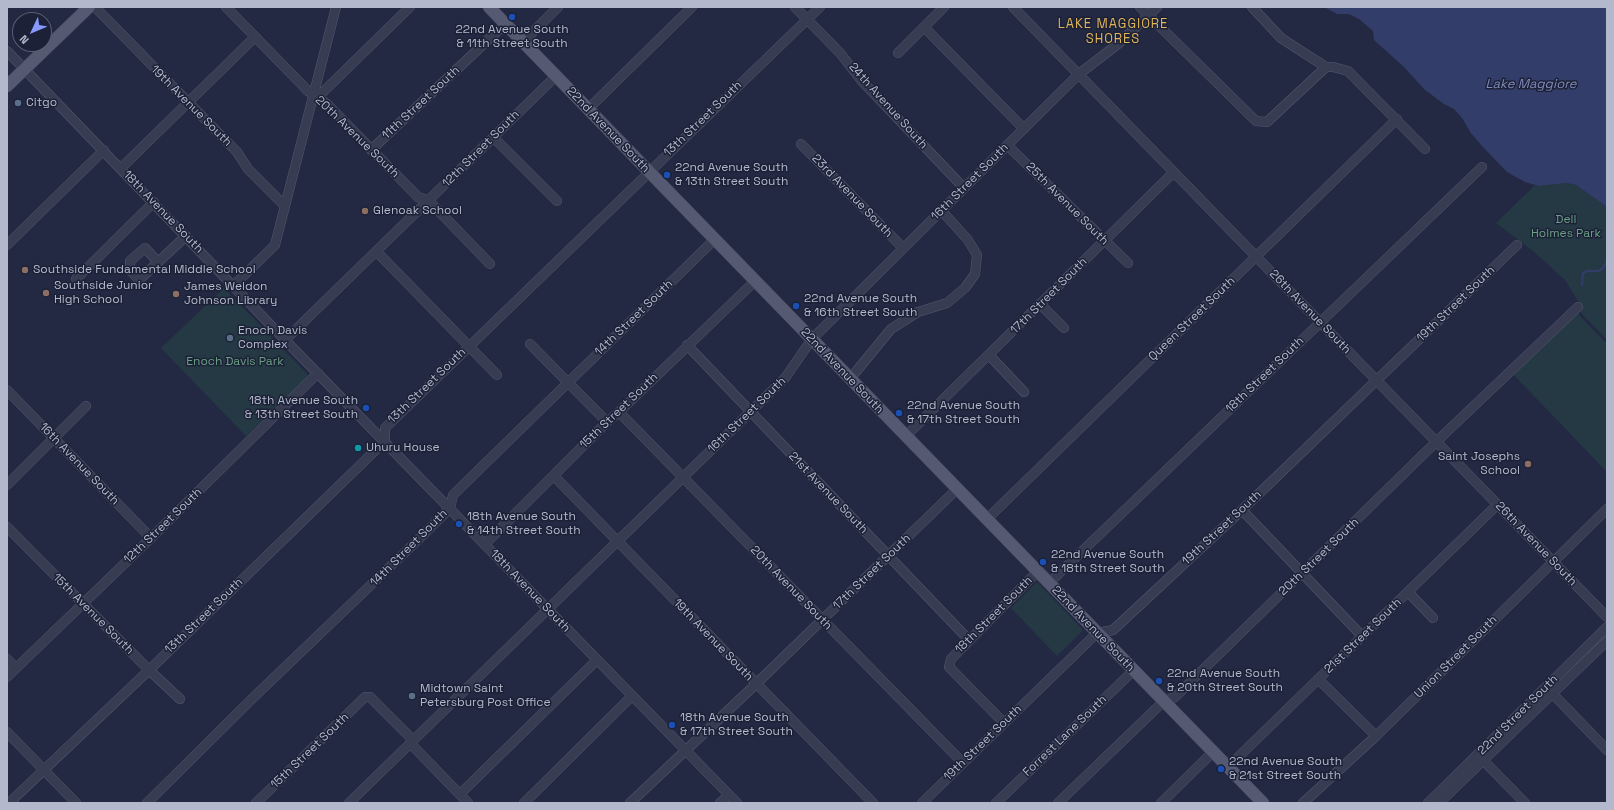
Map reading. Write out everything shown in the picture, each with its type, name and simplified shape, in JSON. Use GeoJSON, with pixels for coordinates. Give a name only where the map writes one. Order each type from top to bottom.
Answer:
{"type":"FeatureCollection","features":[{"type":"Feature","properties":{"kind":"main road"},"geometry":{"type":"LineString","coordinates":[[7,86],[88,7]]}},
{"type":"Feature","properties":{"kind":"main road","name":"22nd Avenue South"},"geometry":{"type":"LineString","coordinates":[[489,7],[1262,803]]}},
{"type":"Feature","properties":{"kind":"street","name":"19th Avenue South"},"geometry":{"type":"LineString","coordinates":[[95,7],[237,152],[248,169],[285,206]]}},
{"type":"Feature","properties":{"kind":"street","name":"20th Avenue South"},"geometry":{"type":"LineString","coordinates":[[226,7],[308,91],[327,104],[418,197],[429,201],[490,264]]}},
{"type":"Feature","properties":{"kind":"street"},"geometry":{"type":"LineString","coordinates":[[233,286],[275,245],[315,95],[336,7]]}},
{"type":"Feature","properties":{"kind":"street"},"geometry":{"type":"LineString","coordinates":[[315,95],[323,92],[410,7]]}},
{"type":"Feature","properties":{"kind":"street"},"geometry":{"type":"LineString","coordinates":[[523,42],[558,7]]}},
{"type":"Feature","properties":{"kind":"street"},"geometry":{"type":"LineString","coordinates":[[588,109],[692,7]]}},
{"type":"Feature","properties":{"kind":"street","name":"24th Avenue South"},"geometry":{"type":"LineString","coordinates":[[795,7],[840,53],[861,80],[964,188]]}},
{"type":"Feature","properties":{"kind":"street","name":"13th Street South"},"geometry":{"type":"LineString","coordinates":[[9,802],[149,670],[385,441],[385,428],[468,346],[820,7]]}},
{"type":"Feature","properties":{"kind":"street"},"geometry":{"type":"LineString","coordinates":[[898,53],[944,7]]}},
{"type":"Feature","properties":{"kind":"street","name":"26th Avenue South"},"geometry":{"type":"LineString","coordinates":[[1014,7],[1607,617]]}},
{"type":"Feature","properties":{"kind":"street"},"geometry":{"type":"LineString","coordinates":[[1140,7],[1256,121],[1267,122],[1326,67]]}},
{"type":"Feature","properties":{"kind":"street","name":"16th Street South"},"geometry":{"type":"LineString","coordinates":[[349,803],[786,378],[812,339],[1078,74],[1118,44],[1157,7]]}},
{"type":"Feature","properties":{"kind":"street"},"geometry":{"type":"LineString","coordinates":[[1252,7],[1281,38],[1326,67],[1333,67],[1348,71],[1425,149]]}},
{"type":"Feature","properties":{"kind":"street","name":"11th Street South"},"geometry":{"type":"LineString","coordinates":[[372,150],[505,24]]}},
{"type":"Feature","properties":{"kind":"street"},"geometry":{"type":"LineString","coordinates":[[924,27],[1024,129]]}},
{"type":"Feature","properties":{"kind":"street"},"geometry":{"type":"LineString","coordinates":[[121,168],[255,37]]}},
{"type":"Feature","properties":{"kind":"street","name":"18th Avenue South"},"geometry":{"type":"LineString","coordinates":[[7,51],[104,150],[285,340],[737,803]]}},
{"type":"Feature","properties":{"kind":"street","name":"12th Street South"},"geometry":{"type":"LineString","coordinates":[[285,340],[556,76]]}},
{"type":"Feature","properties":{"kind":"street","name":"Queen Street South"},"geometry":{"type":"LineString","coordinates":[[987,519],[1397,119]]}},
{"type":"Feature","properties":{"kind":"street"},"geometry":{"type":"LineString","coordinates":[[493,136],[557,201]]}},
{"type":"Feature","properties":{"kind":"street","name":"23rd Avenue South"},"geometry":{"type":"LineString","coordinates":[[801,144],[903,248]]}},
{"type":"Feature","properties":{"kind":"street","name":"25th Avenue South"},"geometry":{"type":"LineString","coordinates":[[1008,145],[1128,263]]}},
{"type":"Feature","properties":{"kind":"street"},"geometry":{"type":"LineString","coordinates":[[7,245],[104,150]]}},
{"type":"Feature","properties":{"kind":"street","name":"18th Street South"},"geometry":{"type":"LineString","coordinates":[[1049,583],[1482,167]]}},
{"type":"Feature","properties":{"kind":"street","name":"17th Street South"},"geometry":{"type":"LineString","coordinates":[[906,436],[1174,172]]}},
{"type":"Feature","properties":{"kind":"street"},"geometry":{"type":"LineString","coordinates":[[76,279],[154,202]]}},
{"type":"Feature","properties":{"kind":"street"},"geometry":{"type":"LineString","coordinates":[[850,378],[891,329],[918,312],[947,303],[965,288],[975,274],[977,256],[968,240],[942,210]]}},
{"type":"Feature","properties":{"kind":"street"},"geometry":{"type":"LineString","coordinates":[[158,262],[186,236]]}},
{"type":"Feature","properties":{"kind":"street","name":"14th Street South"},"geometry":{"type":"LineString","coordinates":[[148,803],[289,663],[401,558],[450,508],[452,495],[715,239]]}},
{"type":"Feature","properties":{"kind":"street","name":"19th Street South"},"geometry":{"type":"LineString","coordinates":[[922,803],[1097,633],[1113,630],[1242,510],[1517,245]]}},
{"type":"Feature","properties":{"kind":"street"},"geometry":{"type":"LineString","coordinates":[[376,251],[496,375]]}},
{"type":"Feature","properties":{"kind":"street","name":"15th Street South"},"geometry":{"type":"LineString","coordinates":[[485,544],[607,422],[620,412],[687,345],[755,281]]}},
{"type":"Feature","properties":{"kind":"street"},"geometry":{"type":"LineString","coordinates":[[1040,304],[1064,328]]}},
{"type":"Feature","properties":{"kind":"street","name":"20th Street South"},"geometry":{"type":"LineString","coordinates":[[1058,803],[1164,701],[1175,696],[1578,306]]}},
{"type":"Feature","properties":{"kind":"street"},"geometry":{"type":"LineString","coordinates":[[530,344],[607,422]]}},
{"type":"Feature","properties":{"kind":"street","name":"21st Avenue South"},"geometry":{"type":"LineString","coordinates":[[687,345],[970,640]]}},
{"type":"Feature","properties":{"kind":"street"},"geometry":{"type":"LineString","coordinates":[[988,355],[1024,392]]}},
{"type":"Feature","properties":{"kind":"street","name":"12th Street South"},"geometry":{"type":"LineString","coordinates":[[7,677],[151,538],[318,373]]}},
{"type":"Feature","properties":{"kind":"street","name":"16th Avenue South"},"geometry":{"type":"LineString","coordinates":[[7,390],[151,538]]}},
{"type":"Feature","properties":{"kind":"street"},"geometry":{"type":"LineString","coordinates":[[7,485],[86,406]]}},
{"type":"Feature","properties":{"kind":"street","name":"20th Avenue South"},"geometry":{"type":"LineString","coordinates":[[620,412],[963,763]]}},
{"type":"Feature","properties":{"kind":"street","name":"19th Avenue South"},"geometry":{"type":"LineString","coordinates":[[554,476],[873,803]]}},
{"type":"Feature","properties":{"kind":"street","name":"17th Street South"},"geometry":{"type":"LineString","coordinates":[[630,803],[958,489]]}},
{"type":"Feature","properties":{"kind":"street","name":"21st Street South"},"geometry":{"type":"LineString","coordinates":[[1228,767],[1497,504]]}},
{"type":"Feature","properties":{"kind":"street","name":"Union Street South"},"geometry":{"type":"LineString","coordinates":[[1303,803],[1376,736],[1607,509]]}},
{"type":"Feature","properties":{"kind":"street"},"geometry":{"type":"LineString","coordinates":[[1242,510],[1362,636]]}},
{"type":"Feature","properties":{"kind":"street","name":"15th Avenue South"},"geometry":{"type":"LineString","coordinates":[[7,527],[82,604],[180,699]]}},
{"type":"Feature","properties":{"kind":"street","name":"18th Street South"},"geometry":{"type":"LineString","coordinates":[[1004,723],[949,667],[951,659],[1038,571]]}},
{"type":"Feature","properties":{"kind":"street"},"geometry":{"type":"LineString","coordinates":[[1408,592],[1433,618]]}},
{"type":"Feature","properties":{"kind":"street","name":"22nd Street South"},"geometry":{"type":"LineString","coordinates":[[1439,803],[1480,758],[1549,690],[1607,627]]}},
{"type":"Feature","properties":{"kind":"street","name":"22nd Street South"},"geometry":{"type":"LineString","coordinates":[[1549,690],[1607,641]]}},
{"type":"Feature","properties":{"kind":"street"},"geometry":{"type":"LineString","coordinates":[[7,659],[16,668]]}},
{"type":"Feature","properties":{"kind":"street"},"geometry":{"type":"LineString","coordinates":[[460,794],[597,660]]}},
{"type":"Feature","properties":{"kind":"street","name":"Forrest Lane South"},"geometry":{"type":"LineString","coordinates":[[996,803],[1059,740],[1134,670]]}},
{"type":"Feature","properties":{"kind":"street"},"geometry":{"type":"LineString","coordinates":[[1318,679],[1376,736]]}},
{"type":"Feature","properties":{"kind":"street"},"geometry":{"type":"LineString","coordinates":[[1549,690],[1607,750]]}},
{"type":"Feature","properties":{"kind":"street"},"geometry":{"type":"LineString","coordinates":[[524,803],[632,696]]}},
{"type":"Feature","properties":{"kind":"street","name":"15th Street South"},"geometry":{"type":"LineString","coordinates":[[256,803],[363,698],[370,697],[412,741]]}},
{"type":"Feature","properties":{"kind":"street"},"geometry":{"type":"LineString","coordinates":[[7,732],[76,803]]}},
{"type":"Feature","properties":{"kind":"street"},"geometry":{"type":"LineString","coordinates":[[412,741],[468,803]]}},
{"type":"Feature","properties":{"kind":"street"},"geometry":{"type":"LineString","coordinates":[[1161,803],[1213,752]]}},
{"type":"Feature","properties":{"kind":"street"},"geometry":{"type":"LineString","coordinates":[[1480,758],[1525,803]]}},
{"type":"Feature","properties":{"kind":"street","name":"22nd Street South"},"geometry":{"type":"LineString","coordinates":[[1428,803],[1480,758]]}},
{"type":"Feature","properties":{"kind":"street"},"geometry":{"type":"LineString","coordinates":[[720,803],[729,795]]}},
{"type":"Feature","properties":{"kind":"green space","name":"Dell Holmes Park"},"geometry":{"type":"Polygon","coordinates":[[[1567,183],[1576,185],[1607,207],[1607,340],[1581,313],[1580,304],[1565,280],[1532,250],[1496,223],[1535,185],[1539,186],[1567,183]]]}},
{"type":"Feature","properties":{"kind":"green space","name":"Enoch Davis Park"},"geometry":{"type":"Polygon","coordinates":[[[224,288],[309,376],[246,436],[161,348],[224,288]]]}},
{"type":"Feature","properties":{"kind":"green space"},"geometry":{"type":"Polygon","coordinates":[[[1578,311],[1579,315],[1607,344],[1607,472],[1512,373],[1578,311]]]}},
{"type":"Feature","properties":{"kind":"green space"},"geometry":{"type":"Polygon","coordinates":[[[1037,582],[1083,630],[1057,656],[1011,608],[1037,582]]]}},
{"type":"Feature","properties":{"kind":"water","name":"Lake Maggiore"},"geometry":{"type":"Polygon","coordinates":[[[1324,7],[1607,7],[1607,207],[1576,185],[1567,183],[1539,186],[1525,182],[1507,172],[1471,133],[1462,118],[1454,109],[1444,104],[1425,90],[1404,67],[1374,40],[1373,31],[1359,19],[1349,14],[1337,14],[1324,7]]]}},
{"type":"Feature","properties":{"kind":"waterway"},"geometry":{"type":"LineString","coordinates":[[1582,285],[1583,273],[1586,271],[1598,271],[1607,261]]}},
{"type":"Feature","properties":{"kind":"place","name":"22nd Avenue South & 11th Street South"},"geometry":{"type":"Point","coordinates":[512,17]}},
{"type":"Feature","properties":{"kind":"place","name":"Citgo"},"geometry":{"type":"Point","coordinates":[18,103]}},
{"type":"Feature","properties":{"kind":"place","name":"22nd Avenue South & 13th Street South"},"geometry":{"type":"Point","coordinates":[667,175]}},
{"type":"Feature","properties":{"kind":"place","name":"Glenoak School"},"geometry":{"type":"Point","coordinates":[365,211]}},
{"type":"Feature","properties":{"kind":"place","name":"Southside Fundamental Middle School"},"geometry":{"type":"Point","coordinates":[25,270]}},
{"type":"Feature","properties":{"kind":"place","name":"Southside Junior High School"},"geometry":{"type":"Point","coordinates":[46,293]}},
{"type":"Feature","properties":{"kind":"place","name":"James Weldon Johnson Library"},"geometry":{"type":"Point","coordinates":[176,294]}},
{"type":"Feature","properties":{"kind":"place","name":"22nd Avenue South & 16th Street South"},"geometry":{"type":"Point","coordinates":[796,306]}},
{"type":"Feature","properties":{"kind":"place","name":"Enoch Davis Complex"},"geometry":{"type":"Point","coordinates":[230,338]}},
{"type":"Feature","properties":{"kind":"place","name":"18th Avenue South & 13th Street South"},"geometry":{"type":"Point","coordinates":[366,408]}},
{"type":"Feature","properties":{"kind":"place","name":"22nd Avenue South & 17th Street South"},"geometry":{"type":"Point","coordinates":[899,413]}},
{"type":"Feature","properties":{"kind":"place","name":"Uhuru House"},"geometry":{"type":"Point","coordinates":[358,448]}},
{"type":"Feature","properties":{"kind":"place","name":"Saint Josephs School"},"geometry":{"type":"Point","coordinates":[1528,464]}},
{"type":"Feature","properties":{"kind":"place","name":"18th Avenue South & 14th Street South"},"geometry":{"type":"Point","coordinates":[459,524]}},
{"type":"Feature","properties":{"kind":"place","name":"22nd Avenue South & 18th Street South"},"geometry":{"type":"Point","coordinates":[1043,562]}},
{"type":"Feature","properties":{"kind":"place","name":"22nd Avenue South & 20th Street South"},"geometry":{"type":"Point","coordinates":[1159,681]}},
{"type":"Feature","properties":{"kind":"place","name":"Midtown Saint Petersburg Post Office"},"geometry":{"type":"Point","coordinates":[412,696]}},
{"type":"Feature","properties":{"kind":"place","name":"18th Avenue South & 17th Street South"},"geometry":{"type":"Point","coordinates":[672,725]}},
{"type":"Feature","properties":{"kind":"place","name":"22nd Avenue South & 21st Street South"},"geometry":{"type":"Point","coordinates":[1221,769]}},
{"type":"Feature","properties":{"kind":"district","name":"LAKE MAGGIORE SHORES"},"geometry":{"type":"Point","coordinates":[1113,32]}}]}
